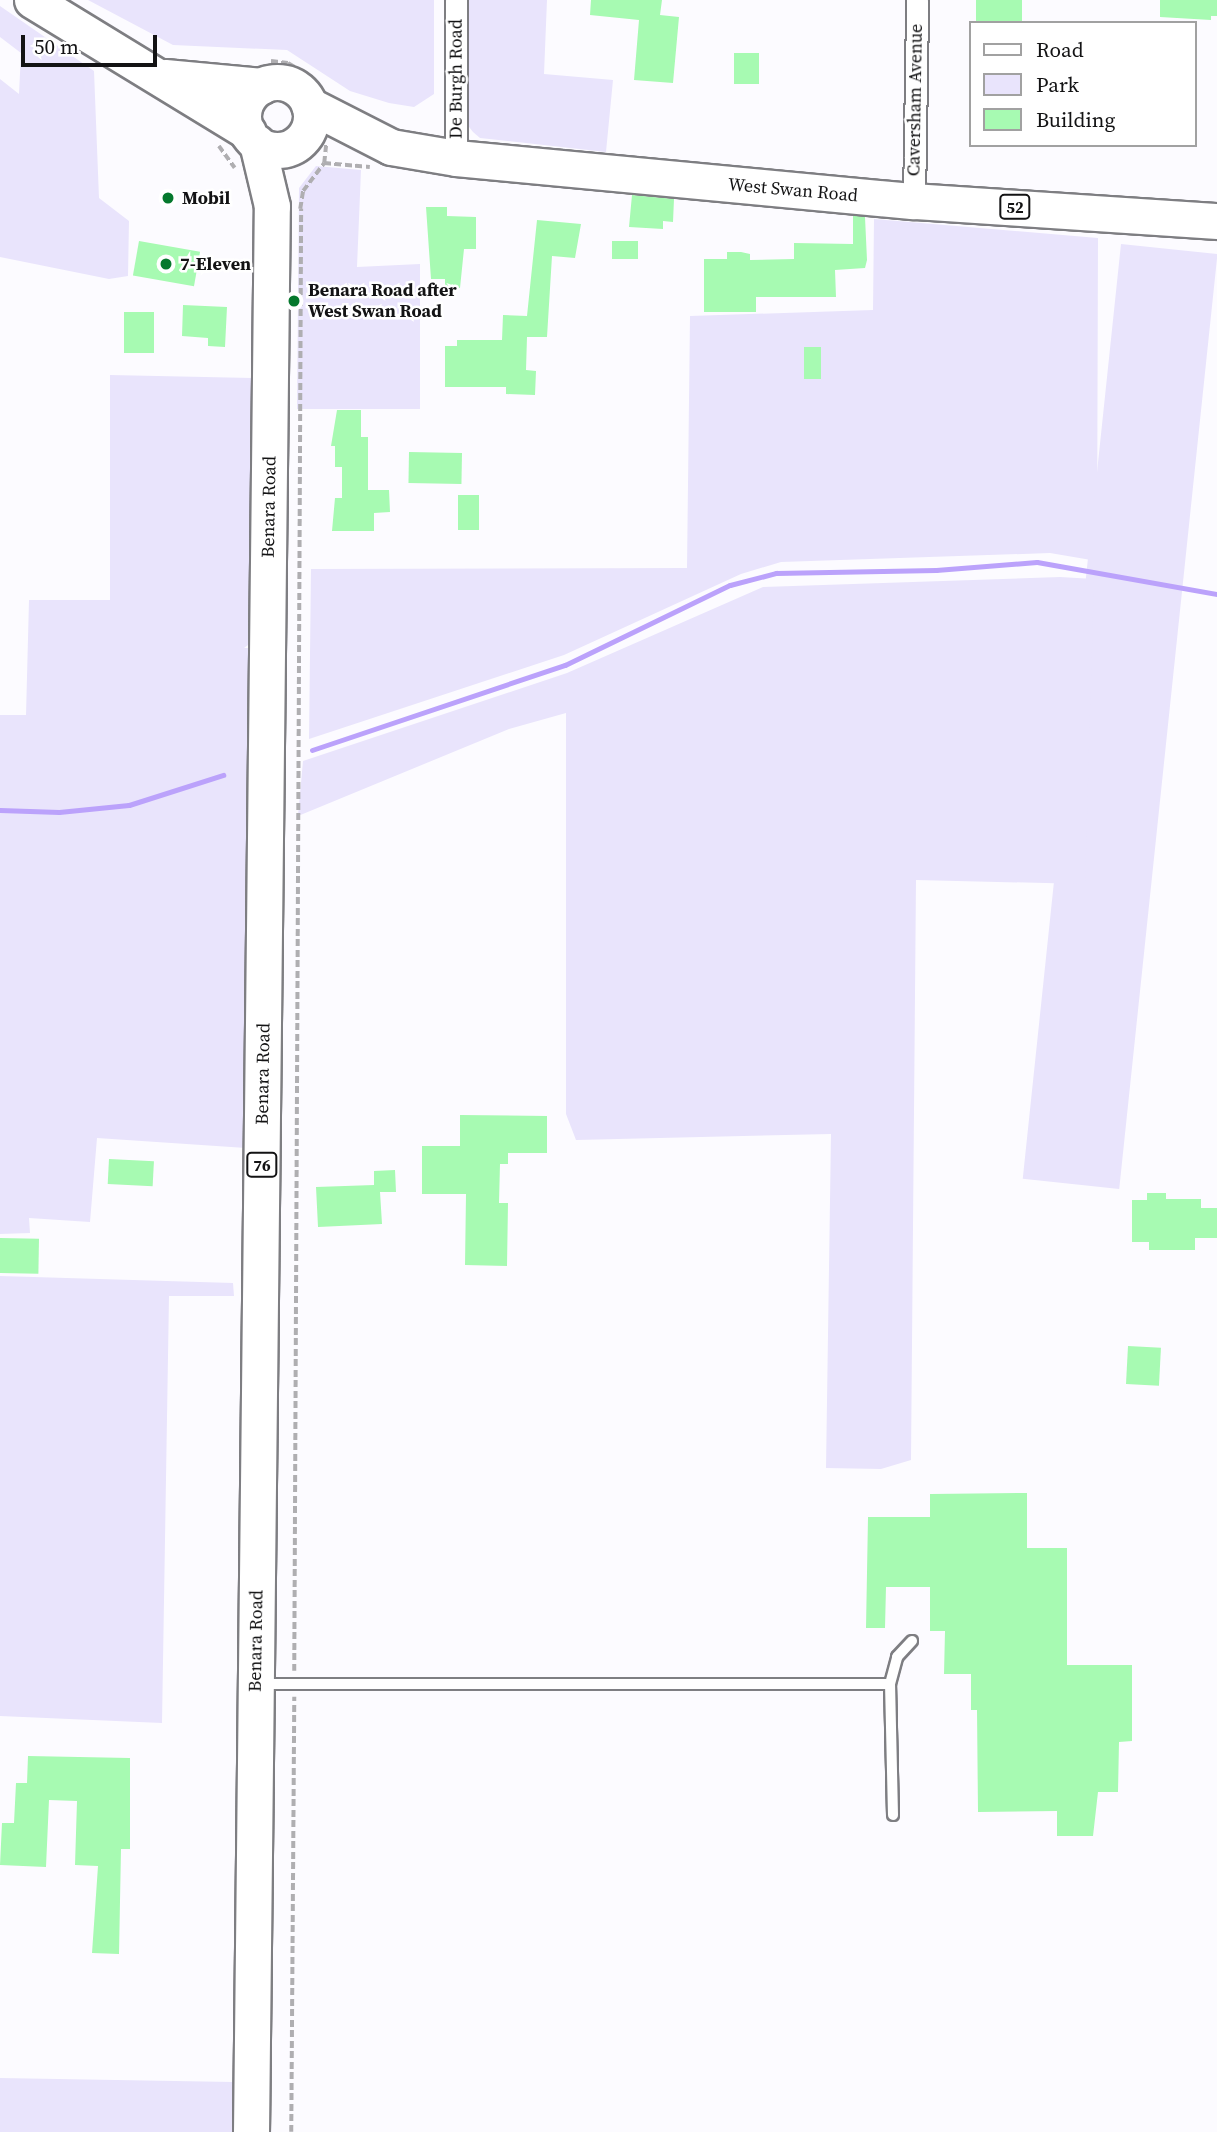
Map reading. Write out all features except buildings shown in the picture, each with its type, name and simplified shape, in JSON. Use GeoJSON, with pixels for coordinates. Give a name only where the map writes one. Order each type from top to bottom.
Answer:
{"type":"FeatureCollection","features":[{"type":"Feature","properties":{"kind":"main road","name":"52"},"geometry":{"type":"LineString","coordinates":[[32,0],[161,76],[276,150],[297,143]]}},
{"type":"Feature","properties":{"kind":"main road","name":"52"},"geometry":{"type":"LineString","coordinates":[[161,76],[262,86],[288,84],[301,92],[309,105]]}},
{"type":"Feature","properties":{"kind":"main road"},"geometry":{"type":"LineString","coordinates":[[252,137],[244,109],[262,86]]}},
{"type":"Feature","properties":{"kind":"main road","name":"West Swan Road"},"geometry":{"type":"LineString","coordinates":[[309,105],[391,148],[456,158],[914,201],[1217,220]]}},
{"type":"Feature","properties":{"kind":"main road"},"geometry":{"type":"LineString","coordinates":[[297,143],[310,122],[309,105]]}},
{"type":"Feature","properties":{"kind":"main road","name":"Benara Road"},"geometry":{"type":"LineString","coordinates":[[252,137],[286,206]]}},
{"type":"Feature","properties":{"kind":"main road","name":"West Swan Road"},"geometry":{"type":"LineString","coordinates":[[297,143],[372,139]]}},
{"type":"Feature","properties":{"kind":"main road","name":"Benara Road"},"geometry":{"type":"LineString","coordinates":[[251,2132],[255,2072],[256,1684],[286,206],[297,143]]}},
{"type":"Feature","properties":{"kind":"main road","name":"Benara Road"},"geometry":{"type":"LineString","coordinates":[[255,2072],[265,2132]]}},
{"type":"Feature","properties":{"kind":"street","name":"De Burgh Road"},"geometry":{"type":"LineString","coordinates":[[456,0],[456,158]]}},
{"type":"Feature","properties":{"kind":"street","name":"Caversham Avenue"},"geometry":{"type":"LineString","coordinates":[[914,201],[916,0]]}},
{"type":"Feature","properties":{"kind":"lane"},"geometry":{"type":"LineString","coordinates":[[893,1815],[890,1684],[897,1657],[912,1641]]}},
{"type":"Feature","properties":{"kind":"lane"},"geometry":{"type":"LineString","coordinates":[[256,1684],[890,1684]]}},
{"type":"Feature","properties":{"kind":"path"},"geometry":{"type":"LineString","coordinates":[[286,206],[294,1684],[291,2132]]}},
{"type":"Feature","properties":{"kind":"green space"},"geometry":{"type":"Polygon","coordinates":[[[88,0],[434,0],[434,94],[414,107],[389,103],[350,91],[287,50],[173,45],[88,0]]]}},
{"type":"Feature","properties":{"kind":"green space"},"geometry":{"type":"Polygon","coordinates":[[[465,0],[547,0],[544,74],[613,80],[606,152],[480,138],[473,132],[466,123],[465,0]]]}},
{"type":"Feature","properties":{"kind":"green space"},"geometry":{"type":"Polygon","coordinates":[[[0,6],[94,71],[99,198],[129,221],[128,276],[109,279],[0,257],[0,79],[19,94],[21,53],[0,37],[0,6]]]}},
{"type":"Feature","properties":{"kind":"green space"},"geometry":{"type":"Polygon","coordinates":[[[316,166],[361,170],[357,267],[420,264],[420,409],[297,409],[299,188],[316,166]]]}},
{"type":"Feature","properties":{"kind":"green space"},"geometry":{"type":"Polygon","coordinates":[[[874,219],[1098,238],[1097,561],[1050,553],[781,562],[741,574],[564,655],[309,739],[311,569],[687,568],[690,316],[873,310],[874,219]]]}},
{"type":"Feature","properties":{"kind":"green space"},"geometry":{"type":"Polygon","coordinates":[[[1121,244],[1217,254],[1217,259],[1119,1189],[1023,1179],[1121,244]]]}},
{"type":"Feature","properties":{"kind":"green space"},"geometry":{"type":"Polygon","coordinates":[[[110,375],[252,378],[248,645],[244,648],[249,648],[246,1148],[97,1138],[90,1222],[29,1218],[30,1233],[0,1234],[0,715],[26,715],[29,600],[110,600],[110,375]]]}},
{"type":"Feature","properties":{"kind":"green space"},"geometry":{"type":"Polygon","coordinates":[[[1060,577],[1094,579],[1085,884],[916,880],[911,1460],[881,1469],[826,1468],[831,1134],[576,1140],[566,1114],[566,713],[509,729],[298,816],[303,761],[567,673],[763,587],[1060,577]]]}},
{"type":"Feature","properties":{"kind":"green space"},"geometry":{"type":"Polygon","coordinates":[[[0,1276],[233,1283],[234,1296],[169,1296],[162,1723],[0,1716],[0,1276]]]}},
{"type":"Feature","properties":{"kind":"green space"},"geometry":{"type":"Polygon","coordinates":[[[0,2078],[233,2082],[232,2132],[0,2132],[0,2078]]]}},
{"type":"Feature","properties":{"kind":"waterway"},"geometry":{"type":"LineString","coordinates":[[312,750],[565,665],[730,585],[776,573],[936,570],[1037,562],[1217,594]]}},
{"type":"Feature","properties":{"kind":"waterway"},"geometry":{"type":"LineString","coordinates":[[0,810],[59,812],[129,805],[223,775]]}},
{"type":"Feature","properties":{"kind":"place","name":"Mobil"},"geometry":{"type":"Point","coordinates":[168,198]}},
{"type":"Feature","properties":{"kind":"place","name":"7-Eleven"},"geometry":{"type":"Point","coordinates":[166,264]}},
{"type":"Feature","properties":{"kind":"place","name":"Benara Road after West Swan Road"},"geometry":{"type":"Point","coordinates":[294,301]}}]}
